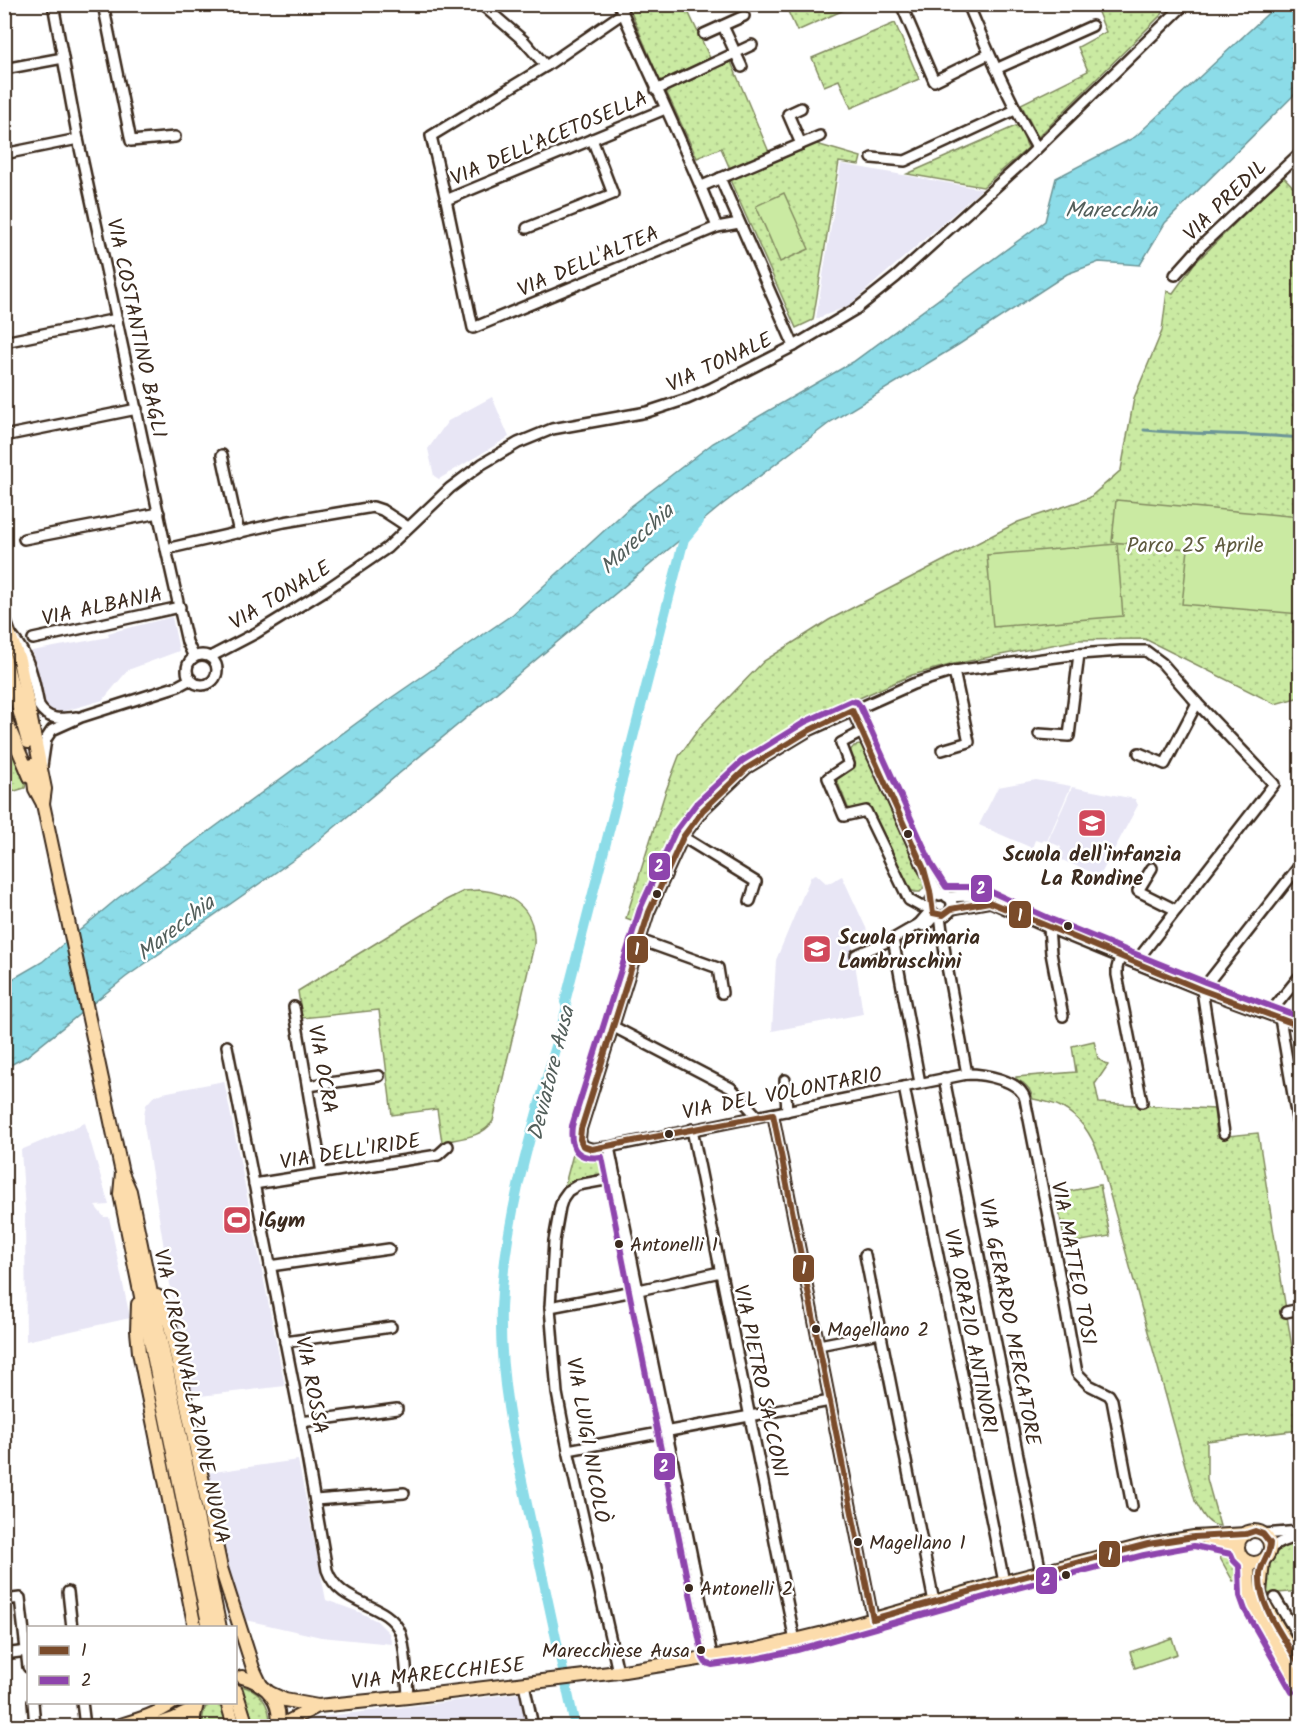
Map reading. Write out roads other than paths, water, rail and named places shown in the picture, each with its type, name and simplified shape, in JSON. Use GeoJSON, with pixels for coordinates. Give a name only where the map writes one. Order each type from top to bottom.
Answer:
{"type":"FeatureCollection","features":[{"type":"Feature","properties":{"kind":"main road","name":"VIA CIRCONVALLAZIONE NUOVA"},"geometry":{"type":"LineString","coordinates":[[4,619],[19,660],[45,789],[44,804],[122,1173],[130,1191],[145,1288],[184,1482],[208,1626]]}},
{"type":"Feature","properties":{"kind":"main road","name":"VIA CIRCONVALLAZIONE NUOVA"},"geometry":{"type":"LineString","coordinates":[[4,656],[29,746],[35,789],[44,804]]}},
{"type":"Feature","properties":{"kind":"main road"},"geometry":{"type":"LineString","coordinates":[[4,716],[35,789]]}},
{"type":"Feature","properties":{"kind":"main road"},"geometry":{"type":"LineString","coordinates":[[145,1288],[136,1330],[139,1352],[195,1626]]}},
{"type":"Feature","properties":{"kind":"main road"},"geometry":{"type":"LineString","coordinates":[[145,1288],[161,1304],[170,1325],[221,1568],[253,1668],[276,1702],[280,1726]]}},
{"type":"Feature","properties":{"kind":"main road","name":"VIA CIRCONVALLAZIONE NUOVA"},"geometry":{"type":"LineString","coordinates":[[184,1482],[220,1626]]}},
{"type":"Feature","properties":{"kind":"main road"},"geometry":{"type":"LineString","coordinates":[[1255,1531],[1263,1534],[1268,1539],[1270,1548],[1263,1561],[1248,1562],[1241,1557],[1238,1547],[1241,1539],[1246,1534],[1255,1531]]}},
{"type":"Feature","properties":{"kind":"main road","name":"VIA MARECCHIESE"},"geometry":{"type":"LineString","coordinates":[[242,1677],[251,1679],[285,1700],[318,1706],[618,1672],[795,1641],[1142,1546],[1194,1537],[1246,1534]]}},
{"type":"Feature","properties":{"kind":"main road","name":"VIA MARECCHIESE"},"geometry":{"type":"LineString","coordinates":[[1194,1537],[1238,1547]]}},
{"type":"Feature","properties":{"kind":"main road"},"geometry":{"type":"LineString","coordinates":[[181,1557],[189,1626]]}},
{"type":"Feature","properties":{"kind":"main road"},"geometry":{"type":"LineString","coordinates":[[1263,1561],[1260,1593],[1264,1604],[1300,1665]]}},
{"type":"Feature","properties":{"kind":"main road"},"geometry":{"type":"LineString","coordinates":[[1248,1562],[1249,1595],[1253,1606],[1300,1687]]}},
{"type":"Feature","properties":{"kind":"main road"},"geometry":{"type":"LineString","coordinates":[[237,1694],[247,1726]]}},
{"type":"Feature","properties":{"kind":"main road"},"geometry":{"type":"LineString","coordinates":[[117,1726],[145,1718],[164,1710],[172,1704]]}},
{"type":"Feature","properties":{"kind":"main road"},"geometry":{"type":"LineString","coordinates":[[228,1704],[234,1726]]}},
{"type":"Feature","properties":{"kind":"main road"},"geometry":{"type":"LineString","coordinates":[[153,1726],[174,1719],[196,1706]]}},
{"type":"Feature","properties":{"kind":"main road"},"geometry":{"type":"LineString","coordinates":[[194,1726],[196,1706]]}},
{"type":"Feature","properties":{"kind":"main road","name":"VIA MARECCHIESE"},"geometry":{"type":"LineString","coordinates":[[280,1726],[318,1706]]}},
{"type":"Feature","properties":{"kind":"street","name":"VIA COSTANTINO BAGLI"},"geometry":{"type":"LineString","coordinates":[[53,4],[78,139],[166,549],[187,642],[194,657]]}},
{"type":"Feature","properties":{"kind":"street"},"geometry":{"type":"LineString","coordinates":[[103,4],[131,141],[175,137]]}},
{"type":"Feature","properties":{"kind":"street"},"geometry":{"type":"LineString","coordinates":[[481,4],[524,40],[546,66]]}},
{"type":"Feature","properties":{"kind":"street"},"geometry":{"type":"LineString","coordinates":[[901,4],[934,81],[989,54]]}},
{"type":"Feature","properties":{"kind":"street"},"geometry":{"type":"LineString","coordinates":[[968,4],[1015,110],[1037,148]]}},
{"type":"Feature","properties":{"kind":"street","name":"VIA TONALE"},"geometry":{"type":"LineString","coordinates":[[210,657],[256,633],[387,548],[450,488],[498,454],[552,429],[647,412],[687,399],[794,346],[856,309],[896,277],[1037,148],[1185,4]]}},
{"type":"Feature","properties":{"kind":"street"},"geometry":{"type":"LineString","coordinates":[[446,200],[431,136],[546,66],[621,9],[656,90],[702,186],[717,227]]}},
{"type":"Feature","properties":{"kind":"street"},"geometry":{"type":"LineString","coordinates":[[704,34],[744,16]]}},
{"type":"Feature","properties":{"kind":"street"},"geometry":{"type":"LineString","coordinates":[[723,26],[742,68]]}},
{"type":"Feature","properties":{"kind":"street"},"geometry":{"type":"LineString","coordinates":[[996,69],[1092,26]]}},
{"type":"Feature","properties":{"kind":"street"},"geometry":{"type":"LineString","coordinates":[[656,90],[752,45]]}},
{"type":"Feature","properties":{"kind":"street"},"geometry":{"type":"LineString","coordinates":[[4,69],[63,58]]}},
{"type":"Feature","properties":{"kind":"street"},"geometry":{"type":"LineString","coordinates":[[801,108],[788,114],[801,144]]}},
{"type":"Feature","properties":{"kind":"street","name":"VIA DELL'ACETOSELLA"},"geometry":{"type":"LineString","coordinates":[[446,200],[665,109]]}},
{"type":"Feature","properties":{"kind":"street"},"geometry":{"type":"LineString","coordinates":[[873,158],[905,161],[1015,110]]}},
{"type":"Feature","properties":{"kind":"street"},"geometry":{"type":"LineString","coordinates":[[702,186],[820,136]]}},
{"type":"Feature","properties":{"kind":"street"},"geometry":{"type":"LineString","coordinates":[[4,154],[78,139]]}},
{"type":"Feature","properties":{"kind":"street"},"geometry":{"type":"LineString","coordinates":[[527,228],[613,194],[592,139]]}},
{"type":"Feature","properties":{"kind":"street","name":"VIA PREDIL"},"geometry":{"type":"LineString","coordinates":[[1175,275],[1200,247],[1300,153]]}},
{"type":"Feature","properties":{"kind":"street"},"geometry":{"type":"LineString","coordinates":[[720,178],[794,346]]}},
{"type":"Feature","properties":{"kind":"street","name":"VIA DELL'ALTEA"},"geometry":{"type":"LineString","coordinates":[[446,200],[473,328],[717,227],[739,223]]}},
{"type":"Feature","properties":{"kind":"street"},"geometry":{"type":"LineString","coordinates":[[4,342],[117,319]]}},
{"type":"Feature","properties":{"kind":"street"},"geometry":{"type":"LineString","coordinates":[[4,436],[137,409]]}},
{"type":"Feature","properties":{"kind":"street"},"geometry":{"type":"LineString","coordinates":[[222,455],[239,533]]}},
{"type":"Feature","properties":{"kind":"street"},"geometry":{"type":"LineString","coordinates":[[166,549],[284,522],[373,507],[382,510],[408,527]]}},
{"type":"Feature","properties":{"kind":"street"},"geometry":{"type":"LineString","coordinates":[[24,539],[159,513]]}},
{"type":"Feature","properties":{"kind":"street","name":"VIA ALBANIA"},"geometry":{"type":"LineString","coordinates":[[33,639],[180,608]]}},
{"type":"Feature","properties":{"kind":"street"},"geometry":{"type":"LineString","coordinates":[[10,635],[22,647],[30,666],[39,706],[43,712],[54,718],[81,717]]}},
{"type":"Feature","properties":{"kind":"street"},"geometry":{"type":"LineString","coordinates":[[757,1116],[731,1088],[612,1026],[653,903],[683,837],[703,810],[747,768],[810,730],[913,684],[954,671],[1078,654],[1146,651],[1162,663],[1274,784],[1135,963]]}},
{"type":"Feature","properties":{"kind":"street"},"geometry":{"type":"LineString","coordinates":[[1040,734],[1069,736],[1078,654]]}},
{"type":"Feature","properties":{"kind":"street"},"geometry":{"type":"LineString","coordinates":[[202,655],[210,657],[216,664],[217,673],[208,683],[199,684],[191,679],[188,668],[194,657],[202,655]]}},
{"type":"Feature","properties":{"kind":"street"},"geometry":{"type":"LineString","coordinates":[[942,750],[969,742],[954,671]]}},
{"type":"Feature","properties":{"kind":"street"},"geometry":{"type":"LineString","coordinates":[[41,771],[46,739],[52,730],[81,717],[178,686],[191,679]]}},
{"type":"Feature","properties":{"kind":"street"},"geometry":{"type":"LineString","coordinates":[[1139,753],[1165,764],[1197,703]]}},
{"type":"Feature","properties":{"kind":"street"},"geometry":{"type":"LineString","coordinates":[[852,710],[924,869],[924,875],[937,905],[967,1074]]}},
{"type":"Feature","properties":{"kind":"street"},"geometry":{"type":"LineString","coordinates":[[862,732],[841,743],[849,765],[828,778],[844,816],[866,811],[909,900],[920,906],[937,905],[973,896],[982,898],[1120,957],[1300,1026]]}},
{"type":"Feature","properties":{"kind":"street"},"geometry":{"type":"LineString","coordinates":[[683,837],[756,882],[750,901]]}},
{"type":"Feature","properties":{"kind":"street"},"geometry":{"type":"LineString","coordinates":[[1224,1133],[1202,990],[1300,865]]}},
{"type":"Feature","properties":{"kind":"street"},"geometry":{"type":"LineString","coordinates":[[1152,868],[1138,891],[1176,910]]}},
{"type":"Feature","properties":{"kind":"street"},"geometry":{"type":"LineString","coordinates":[[937,905],[946,914],[951,909],[989,902]]}},
{"type":"Feature","properties":{"kind":"street"},"geometry":{"type":"LineString","coordinates":[[856,955],[893,939],[919,924],[937,905]]}},
{"type":"Feature","properties":{"kind":"street"},"geometry":{"type":"LineString","coordinates":[[1049,928],[1051,953],[1063,1016]]}},
{"type":"Feature","properties":{"kind":"street"},"geometry":{"type":"LineString","coordinates":[[893,939],[921,1083]]}},
{"type":"Feature","properties":{"kind":"street"},"geometry":{"type":"LineString","coordinates":[[640,940],[718,968],[722,993]]}},
{"type":"Feature","properties":{"kind":"street"},"geometry":{"type":"LineString","coordinates":[[1120,957],[1117,975],[1142,1102]]}},
{"type":"Feature","properties":{"kind":"street"},"geometry":{"type":"LineString","coordinates":[[1269,1014],[1300,976]]}},
{"type":"Feature","properties":{"kind":"street","name":"VIA OCRA"},"geometry":{"type":"LineString","coordinates":[[294,1007],[322,1173]]}},
{"type":"Feature","properties":{"kind":"street"},"geometry":{"type":"LineString","coordinates":[[1280,1018],[1300,1136]]}},
{"type":"Feature","properties":{"kind":"street","name":"VIA DEL VOLONTARIO"},"geometry":{"type":"LineString","coordinates":[[612,1026],[581,1129],[580,1138],[583,1146],[592,1149],[944,1078]]}},
{"type":"Feature","properties":{"kind":"street","name":"VIA ROSSA"},"geometry":{"type":"LineString","coordinates":[[227,1046],[301,1422],[327,1570],[330,1579],[344,1593],[393,1622],[402,1643],[408,1697]]}},
{"type":"Feature","properties":{"kind":"street","name":"VIA MATTEO TOSI"},"geometry":{"type":"LineString","coordinates":[[944,1078],[981,1074],[1006,1082],[1024,1094],[1077,1373],[1089,1385],[1109,1395],[1112,1400],[1132,1506]]}},
{"type":"Feature","properties":{"kind":"street"},"geometry":{"type":"LineString","coordinates":[[308,1086],[379,1076]]}},
{"type":"Feature","properties":{"kind":"street","name":"VIA GERARDO MERCATORE"},"geometry":{"type":"LineString","coordinates":[[944,1078],[1041,1573]]}},
{"type":"Feature","properties":{"kind":"street"},"geometry":{"type":"LineString","coordinates":[[785,1080],[787,1111]]}},
{"type":"Feature","properties":{"kind":"street","name":"VIA ORAZIO ANTINORI"},"geometry":{"type":"LineString","coordinates":[[904,1087],[1004,1582]]}},
{"type":"Feature","properties":{"kind":"street"},"geometry":{"type":"LineString","coordinates":[[773,1114],[873,1619]]}},
{"type":"Feature","properties":{"kind":"street","name":"VIA PIETRO SACCONI"},"geometry":{"type":"LineString","coordinates":[[692,1129],[795,1641]]}},
{"type":"Feature","properties":{"kind":"street","name":"VIA DELL'IRIDE"},"geometry":{"type":"LineString","coordinates":[[254,1184],[438,1155],[448,1146]]}},
{"type":"Feature","properties":{"kind":"street"},"geometry":{"type":"LineString","coordinates":[[609,1147],[712,1656]]}},
{"type":"Feature","properties":{"kind":"street","name":"VIA LUIGI NICOLÒ"},"geometry":{"type":"LineString","coordinates":[[616,1178],[578,1185],[568,1191],[563,1198],[554,1241],[550,1307],[557,1393],[618,1672]]}},
{"type":"Feature","properties":{"kind":"street"},"geometry":{"type":"LineString","coordinates":[[270,1266],[389,1249]]}},
{"type":"Feature","properties":{"kind":"street"},"geometry":{"type":"LineString","coordinates":[[865,1255],[934,1602]]}},
{"type":"Feature","properties":{"kind":"street"},"geometry":{"type":"LineString","coordinates":[[550,1307],[720,1272]]}},
{"type":"Feature","properties":{"kind":"street"},"geometry":{"type":"LineString","coordinates":[[1286,1311],[1300,1309]]}},
{"type":"Feature","properties":{"kind":"street"},"geometry":{"type":"LineString","coordinates":[[285,1342],[391,1327]]}},
{"type":"Feature","properties":{"kind":"street"},"geometry":{"type":"LineString","coordinates":[[819,1345],[880,1333]]}},
{"type":"Feature","properties":{"kind":"street"},"geometry":{"type":"LineString","coordinates":[[568,1450],[830,1401]]}},
{"type":"Feature","properties":{"kind":"street"},"geometry":{"type":"LineString","coordinates":[[301,1422],[397,1409]]}},
{"type":"Feature","properties":{"kind":"street"},"geometry":{"type":"LineString","coordinates":[[315,1500],[404,1493]]}},
{"type":"Feature","properties":{"kind":"street"},"geometry":{"type":"LineString","coordinates":[[1263,1534],[1300,1533]]}},
{"type":"Feature","properties":{"kind":"street"},"geometry":{"type":"LineString","coordinates":[[1270,1548],[1300,1533]]}},
{"type":"Feature","properties":{"kind":"street"},"geometry":{"type":"LineString","coordinates":[[68,1592],[72,1626]]}},
{"type":"Feature","properties":{"kind":"street"},"geometry":{"type":"LineString","coordinates":[[4,1599],[20,1598],[27,1651],[4,1654]]}},
{"type":"Feature","properties":{"kind":"street"},"geometry":{"type":"LineString","coordinates":[[1275,1598],[1300,1639]]}},
{"type":"Feature","properties":{"kind":"street"},"geometry":{"type":"LineString","coordinates":[[524,1684],[533,1726]]}},
{"type":"Feature","properties":{"kind":"street"},"geometry":{"type":"LineString","coordinates":[[33,1704],[35,1726]]}},
{"type":"Feature","properties":{"kind":"street"},"geometry":{"type":"LineString","coordinates":[[82,1704],[85,1726]]}},
{"type":"Feature","properties":{"kind":"water","name":"Marecchia"},"geometry":{"type":"Polygon","coordinates":[[[1277,5],[1300,5],[1300,89],[1165,223],[1140,265],[1099,262],[1067,274],[958,345],[832,421],[723,504],[306,851],[126,977],[27,1056],[5,1068],[4,984],[42,962],[118,898],[388,700],[513,614],[630,507],[713,443],[853,362],[1045,221],[1056,178],[1135,137],[1277,5]]]}},
{"type":"Feature","properties":{"kind":"waterway"},"geometry":{"type":"LineString","coordinates":[[1144,430],[1300,438]]}},
{"type":"Feature","properties":{"kind":"waterway","name":"Deviatore Ausa"},"geometry":{"type":"LineString","coordinates":[[575,1726],[509,1414],[501,1335],[504,1270],[509,1231],[525,1156],[567,1007],[565,1002],[684,539],[699,521]]}},
{"type":"Feature","properties":{"kind":"place","name":"Scuola dell'infanzia La Rondine"},"geometry":{"type":"Point","coordinates":[1092,823]}},
{"type":"Feature","properties":{"kind":"place","name":"Scuola primaria Lambruschini"},"geometry":{"type":"Point","coordinates":[817,949]}},
{"type":"Feature","properties":{"kind":"place","name":"IGym"},"geometry":{"type":"Point","coordinates":[237,1220]}},
{"type":"Feature","properties":{"kind":"place","name":"Antonelli 1"},"geometry":{"type":"Point","coordinates":[619,1244]}},
{"type":"Feature","properties":{"kind":"place","name":"Magellano 2"},"geometry":{"type":"Point","coordinates":[816,1329]}},
{"type":"Feature","properties":{"kind":"place","name":"Magellano 1"},"geometry":{"type":"Point","coordinates":[858,1542]}},
{"type":"Feature","properties":{"kind":"place","name":"Antonelli 2"},"geometry":{"type":"Point","coordinates":[689,1588]}},
{"type":"Feature","properties":{"kind":"place","name":"Marecchiese Ausa"},"geometry":{"type":"Point","coordinates":[701,1650]}},
{"type":"Feature","properties":{"kind":"park label","name":"Parco 25 Aprile"},"geometry":{"type":"Point","coordinates":[1195,545]}}]}
